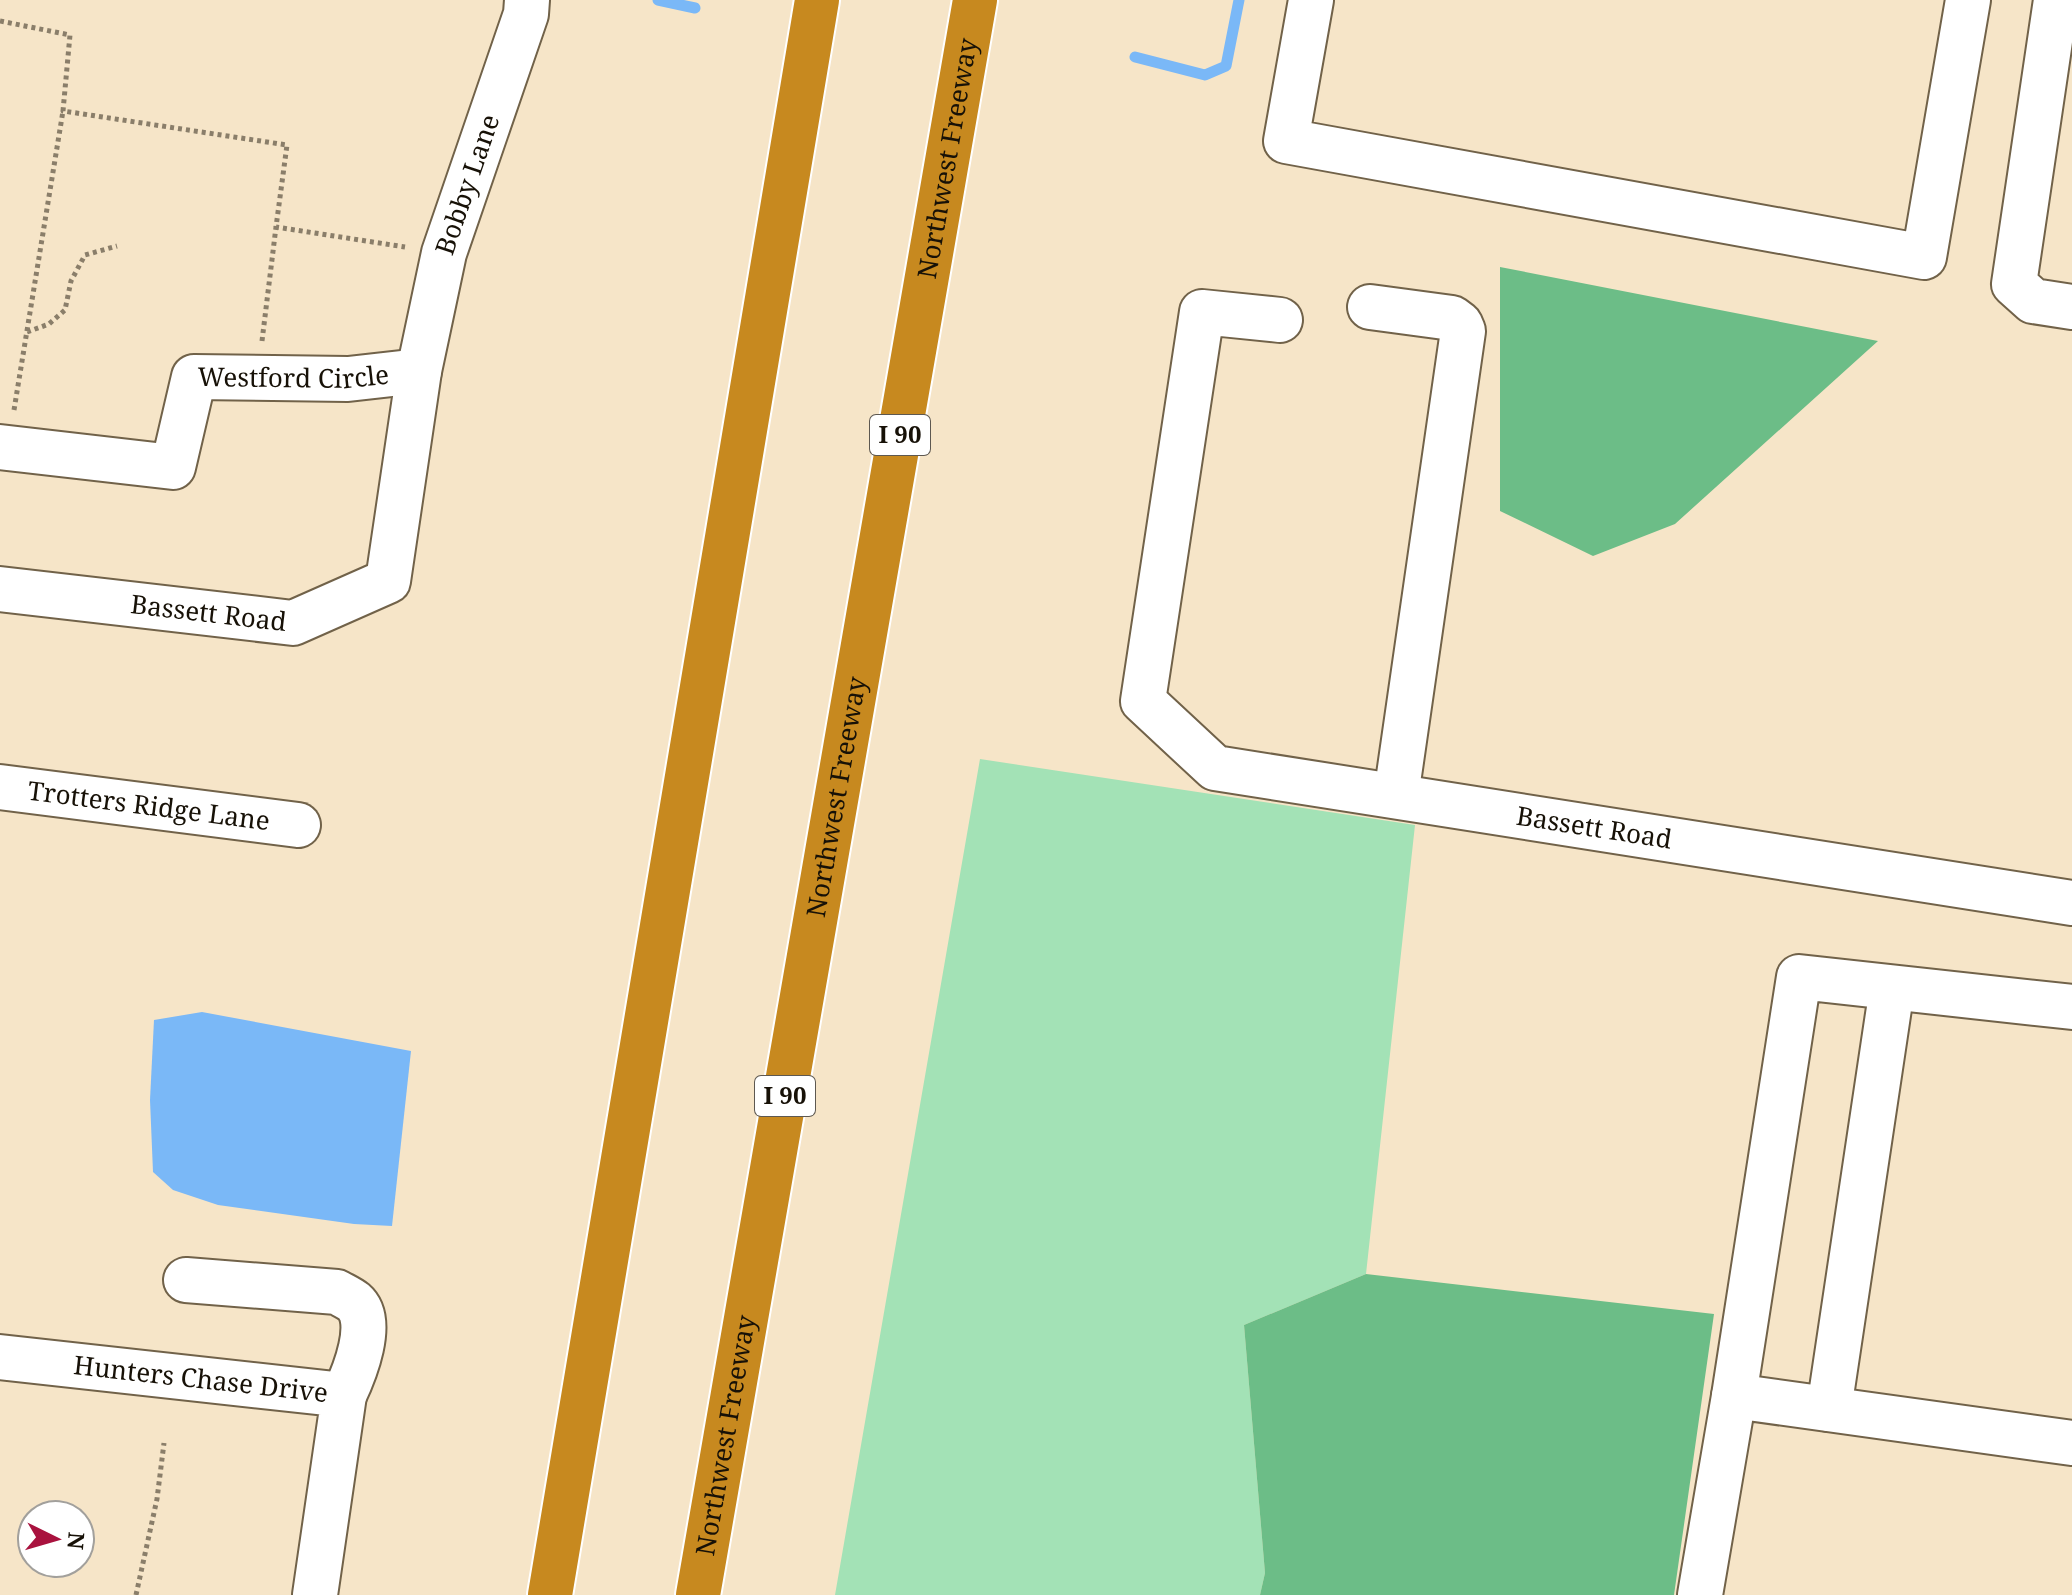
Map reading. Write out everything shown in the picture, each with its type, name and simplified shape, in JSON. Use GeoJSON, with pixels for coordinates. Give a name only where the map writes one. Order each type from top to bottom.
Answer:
{"type":"FeatureCollection","features":[{"type":"Feature","properties":{"kind":"highway"},"geometry":{"type":"LineString","coordinates":[[791,0],[791,149]]}},
{"type":"Feature","properties":{"kind":"highway"},"geometry":{"type":"LineString","coordinates":[[550,1595],[817,0]]}},
{"type":"Feature","properties":{"kind":"highway","name":"Northwest Freeway"},"geometry":{"type":"LineString","coordinates":[[698,1595],[975,0]]}},
{"type":"Feature","properties":{"kind":"highway"},"geometry":{"type":"LineString","coordinates":[[927,273],[1005,0]]}},
{"type":"Feature","properties":{"kind":"street"},"geometry":{"type":"LineString","coordinates":[[1311,0],[1286,141],[1924,257],[1968,0]]}},
{"type":"Feature","properties":{"kind":"street"},"geometry":{"type":"LineString","coordinates":[[2056,0],[2014,284],[2033,301],[2072,307]]}},
{"type":"Feature","properties":{"kind":"street","name":"Bobby Lane"},"geometry":{"type":"LineString","coordinates":[[419,371],[444,253],[526,14],[527,2]]}},
{"type":"Feature","properties":{"kind":"street"},"geometry":{"type":"LineString","coordinates":[[1370,307],[1452,318],[1463,331],[1396,796]]}},
{"type":"Feature","properties":{"kind":"street","name":"Bassett Road"},"geometry":{"type":"LineString","coordinates":[[1280,320],[1202,312],[1143,701],[1215,768],[2072,903]]}},
{"type":"Feature","properties":{"kind":"street","name":"Westford Circle"},"geometry":{"type":"LineString","coordinates":[[4,447],[173,467],[194,377],[348,379],[419,371]]}},
{"type":"Feature","properties":{"kind":"street","name":"Bassett Road"},"geometry":{"type":"LineString","coordinates":[[0,589],[293,623],[388,581],[419,371]]}},
{"type":"Feature","properties":{"kind":"street","name":"Trotters Ridge Lane"},"geometry":{"type":"LineString","coordinates":[[0,787],[298,825]]}},
{"type":"Feature","properties":{"kind":"street"},"geometry":{"type":"LineString","coordinates":[[1700,1595],[1799,977],[2072,1007]]}},
{"type":"Feature","properties":{"kind":"street"},"geometry":{"type":"LineString","coordinates":[[1829,1409],[1892,988]]}},
{"type":"Feature","properties":{"kind":"street"},"geometry":{"type":"LineString","coordinates":[[186,1280],[337,1292],[356,1303],[364,1319],[359,1362],[344,1395]]}},
{"type":"Feature","properties":{"kind":"street","name":"Hunters Chase Drive"},"geometry":{"type":"LineString","coordinates":[[0,1357],[344,1395],[315,1595]]}},
{"type":"Feature","properties":{"kind":"street"},"geometry":{"type":"LineString","coordinates":[[1734,1396],[2072,1443]]}},
{"type":"Feature","properties":{"kind":"path"},"geometry":{"type":"LineString","coordinates":[[0,21],[70,35],[63,111],[27,332],[4,447]]}},
{"type":"Feature","properties":{"kind":"path"},"geometry":{"type":"LineString","coordinates":[[63,111],[287,145],[257,378]]}},
{"type":"Feature","properties":{"kind":"path"},"geometry":{"type":"LineString","coordinates":[[276,227],[444,253]]}},
{"type":"Feature","properties":{"kind":"path"},"geometry":{"type":"LineString","coordinates":[[27,332],[49,324],[65,310],[71,281],[85,255],[117,246]]}},
{"type":"Feature","properties":{"kind":"path"},"geometry":{"type":"LineString","coordinates":[[136,1595],[157,1499],[164,1443]]}},
{"type":"Feature","properties":{"kind":"green space"},"geometry":{"type":"Polygon","coordinates":[[[1500,267],[1878,341],[1675,524],[1593,556],[1500,511],[1500,267]]]}},
{"type":"Feature","properties":{"kind":"green space"},"geometry":{"type":"Polygon","coordinates":[[[980,759],[1415,825],[1366,1274],[1244,1325],[1265,1573],[1260,1595],[835,1595],[980,759]]]}},
{"type":"Feature","properties":{"kind":"green space"},"geometry":{"type":"Polygon","coordinates":[[[1366,1274],[1714,1314],[1674,1595],[1260,1595],[1265,1573],[1244,1325],[1366,1274]]]}},
{"type":"Feature","properties":{"kind":"water"},"geometry":{"type":"Polygon","coordinates":[[[202,1012],[411,1051],[392,1226],[354,1224],[218,1205],[173,1190],[153,1172],[150,1100],[154,1020],[202,1012]]]}},
{"type":"Feature","properties":{"kind":"waterway"},"geometry":{"type":"LineString","coordinates":[[658,0],[695,8]]}},
{"type":"Feature","properties":{"kind":"waterway"},"geometry":{"type":"LineString","coordinates":[[1135,57],[1205,75],[1226,66],[1239,0]]}}]}
